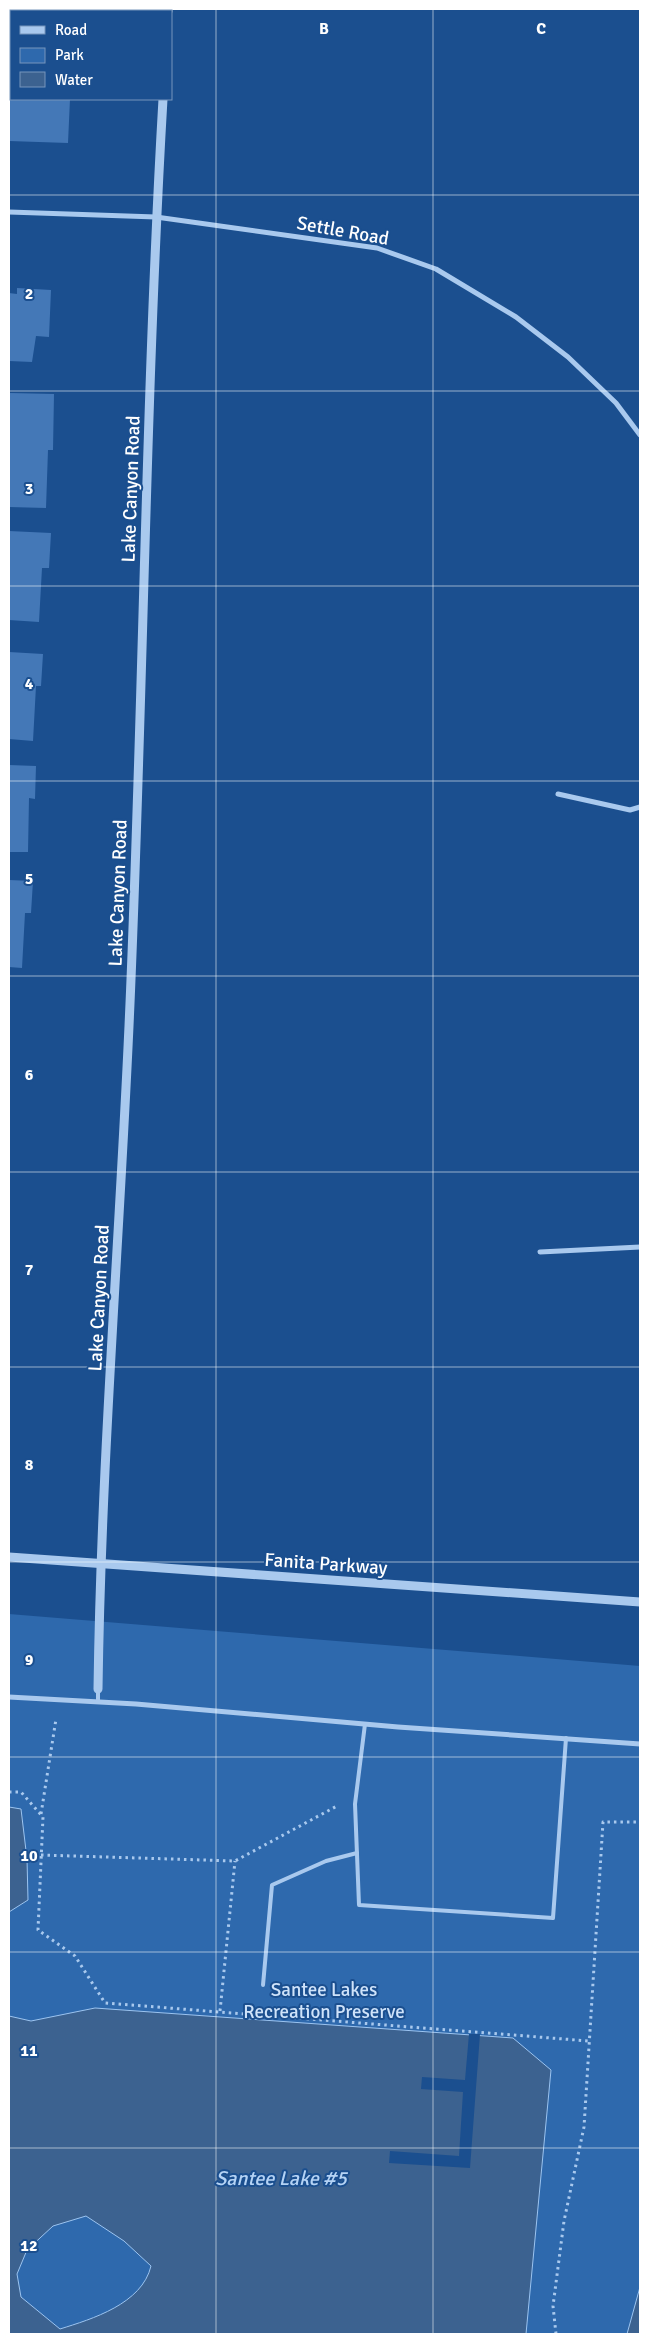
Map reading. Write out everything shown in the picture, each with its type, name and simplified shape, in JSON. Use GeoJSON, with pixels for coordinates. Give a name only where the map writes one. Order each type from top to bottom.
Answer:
{"type":"FeatureCollection","features":[{"type":"Feature","properties":{"kind":"street","name":"Lake Canyon Road"},"geometry":{"type":"LineString","coordinates":[[98,1689],[100,1564],[129,1023],[156,217],[163,100]]}},
{"type":"Feature","properties":{"kind":"street","name":"Settle Road"},"geometry":{"type":"LineString","coordinates":[[9,212],[156,217],[378,248],[436,269],[516,317],[568,357],[616,403],[640,435]]}},
{"type":"Feature","properties":{"kind":"street"},"geometry":{"type":"LineString","coordinates":[[558,794],[630,810],[640,807]]}},
{"type":"Feature","properties":{"kind":"street"},"geometry":{"type":"LineString","coordinates":[[540,1252],[640,1247]]}},
{"type":"Feature","properties":{"kind":"street","name":"Fanita Parkway"},"geometry":{"type":"LineString","coordinates":[[9,1557],[640,1602]]}},
{"type":"Feature","properties":{"kind":"street"},"geometry":{"type":"LineString","coordinates":[[9,1697],[59,1699],[640,1744]]}},
{"type":"Feature","properties":{"kind":"lane"},"geometry":{"type":"LineString","coordinates":[[98,1689],[98,1702]]}},
{"type":"Feature","properties":{"kind":"lane"},"geometry":{"type":"LineString","coordinates":[[365,1724],[355,1804],[360,1905],[553,1918],[566,1738]]}},
{"type":"Feature","properties":{"kind":"lane"},"geometry":{"type":"LineString","coordinates":[[263,1985],[272,1885],[326,1862],[357,1853]]}},
{"type":"Feature","properties":{"kind":"path"},"geometry":{"type":"LineString","coordinates":[[40,1815],[59,1699]]}},
{"type":"Feature","properties":{"kind":"path"},"geometry":{"type":"LineString","coordinates":[[9,1792],[21,1792],[43,1818],[38,1930],[75,1956],[105,2003],[589,2041]]}},
{"type":"Feature","properties":{"kind":"path"},"geometry":{"type":"LineString","coordinates":[[41,1855],[235,1862],[339,1805]]}},
{"type":"Feature","properties":{"kind":"path"},"geometry":{"type":"LineString","coordinates":[[556,2334],[553,2306],[564,2221],[584,2127],[603,1822],[640,1822]]}},
{"type":"Feature","properties":{"kind":"path"},"geometry":{"type":"LineString","coordinates":[[220,2011],[235,1862]]}},
{"type":"Feature","properties":{"kind":"green space","name":"Santee Lakes Recreation Preserve"},"geometry":{"type":"Polygon","coordinates":[[[9,1614],[640,1666],[640,2334],[9,2334],[9,1614]]]}},
{"type":"Feature","properties":{"kind":"water"},"geometry":{"type":"Polygon","coordinates":[[[9,1807],[21,1809],[27,1859],[28,1900],[9,1912],[9,1807]]]}},
{"type":"Feature","properties":{"kind":"water","name":"Santee Lake #5"},"geometry":{"type":"Polygon","coordinates":[[[95,2008],[513,2038],[551,2070],[526,2334],[9,2334],[9,2016],[31,2021],[95,2008]],[[86,2216],[53,2226],[27,2250],[17,2274],[21,2297],[60,2329],[114,2308],[127,2300],[137,2290],[146,2279],[151,2266],[124,2241],[86,2216]]]}},
{"type":"Feature","properties":{"kind":"water"},"geometry":{"type":"Polygon","coordinates":[[[640,2287],[640,2334],[627,2334],[640,2287]]]}},
{"type":"Feature","properties":{"kind":"pier"},"geometry":{"type":"Polygon","coordinates":[[[469,2034],[480,2034],[470,2168],[389,2163],[390,2151],[459,2156],[463,2092],[421,2089],[422,2077],[465,2080],[469,2034]]]}},
{"type":"Feature","properties":{"kind":"building"},"geometry":{"type":"Polygon","coordinates":[[[21,9],[70,9],[70,10],[21,9]]]}},
{"type":"Feature","properties":{"kind":"building"},"geometry":{"type":"Polygon","coordinates":[[[10,62],[10,100],[70,100],[68,143],[9,141],[10,62]]]}},
{"type":"Feature","properties":{"kind":"building"},"geometry":{"type":"Polygon","coordinates":[[[17,288],[51,290],[49,337],[36,336],[32,362],[9,361],[9,293],[17,294],[17,288]]]}},
{"type":"Feature","properties":{"kind":"building"},"geometry":{"type":"Polygon","coordinates":[[[10,393],[54,394],[53,450],[48,450],[46,508],[9,507],[10,393]]]}},
{"type":"Feature","properties":{"kind":"building"},"geometry":{"type":"Polygon","coordinates":[[[9,531],[51,533],[49,568],[42,568],[39,622],[9,620],[9,531]]]}},
{"type":"Feature","properties":{"kind":"building"},"geometry":{"type":"Polygon","coordinates":[[[9,652],[43,654],[41,686],[36,686],[33,741],[9,739],[9,652]]]}},
{"type":"Feature","properties":{"kind":"building"},"geometry":{"type":"Polygon","coordinates":[[[9,765],[36,766],[35,799],[29,798],[28,852],[9,852],[9,765]]]}},
{"type":"Feature","properties":{"kind":"building"},"geometry":{"type":"Polygon","coordinates":[[[9,880],[33,881],[31,913],[25,913],[22,968],[9,967],[9,880]]]}}]}
